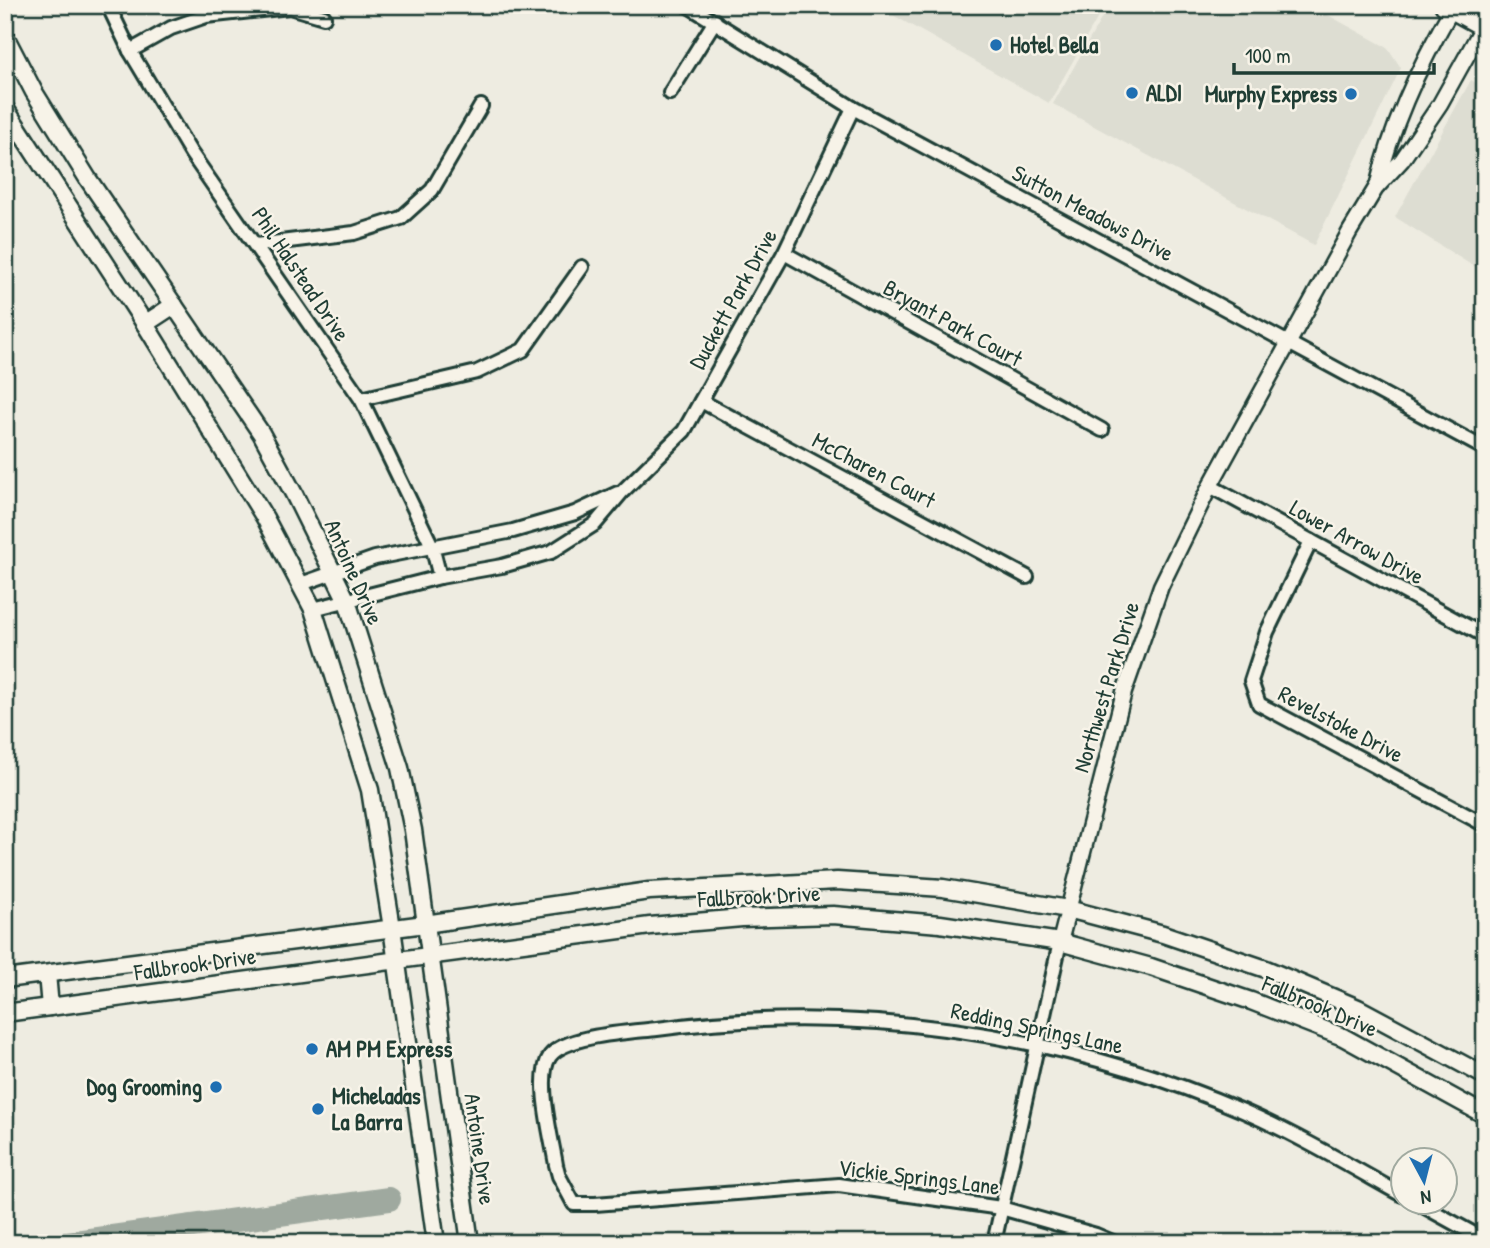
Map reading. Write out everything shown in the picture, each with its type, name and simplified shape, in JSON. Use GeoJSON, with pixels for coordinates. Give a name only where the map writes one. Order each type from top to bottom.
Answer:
{"type":"FeatureCollection","features":[{"type":"Feature","properties":{"kind":"main road"},"geometry":{"type":"LineString","coordinates":[[1450,6],[1484,25]]}},
{"type":"Feature","properties":{"kind":"main road","name":"Antoine Drive"},"geometry":{"type":"LineString","coordinates":[[5,36],[33,92],[81,169],[261,433],[347,601],[400,768],[413,830],[470,1243]]}},
{"type":"Feature","properties":{"kind":"main road"},"geometry":{"type":"LineString","coordinates":[[5,108],[145,324],[265,517],[313,609],[369,790],[392,928],[436,1243]]}},
{"type":"Feature","properties":{"kind":"main road"},"geometry":{"type":"LineString","coordinates":[[145,324],[174,305]]}},
{"type":"Feature","properties":{"kind":"main road","name":"Fallbrook Drive"},"geometry":{"type":"LineString","coordinates":[[5,979],[425,924],[649,891],[837,881],[943,888],[1068,909],[1163,934],[1266,969],[1358,1008],[1485,1076]]}},
{"type":"Feature","properties":{"kind":"main road","name":"Fallbrook Drive"},"geometry":{"type":"LineString","coordinates":[[5,1013],[650,926],[742,918],[833,915],[940,924],[1060,942],[1164,971],[1343,1037],[1485,1115]]}},
{"type":"Feature","properties":{"kind":"main road"},"geometry":{"type":"LineString","coordinates":[[47,974],[50,1007]]}},
{"type":"Feature","properties":{"kind":"street","name":"Phil Halstead Drive"},"geometry":{"type":"LineString","coordinates":[[108,5],[130,51],[191,153],[361,399],[432,546],[440,577]]}},
{"type":"Feature","properties":{"kind":"street","name":"Sutton Meadows Drive"},"geometry":{"type":"LineString","coordinates":[[687,5],[853,108],[1485,449]]}},
{"type":"Feature","properties":{"kind":"street","name":"Northwest Park Drive"},"geometry":{"type":"LineString","coordinates":[[1376,188],[1385,149],[1450,6]]}},
{"type":"Feature","properties":{"kind":"street"},"geometry":{"type":"LineString","coordinates":[[130,51],[171,28],[206,16],[290,7],[324,17]]}},
{"type":"Feature","properties":{"kind":"street"},"geometry":{"type":"LineString","coordinates":[[670,93],[715,21]]}},
{"type":"Feature","properties":{"kind":"street","name":"Northwest Park Drive"},"geometry":{"type":"LineString","coordinates":[[994,1243],[1068,909],[1124,692],[1161,586],[1210,486],[1376,188],[1402,160],[1440,104],[1484,25]]}},
{"type":"Feature","properties":{"kind":"street"},"geometry":{"type":"LineString","coordinates":[[256,245],[354,233],[401,218],[432,190],[481,106]]}},
{"type":"Feature","properties":{"kind":"street","name":"Duckett Park Drive"},"geometry":{"type":"LineString","coordinates":[[313,609],[440,577],[502,566],[551,552],[595,524],[622,492],[684,431],[783,253],[853,108]]}},
{"type":"Feature","properties":{"kind":"street","name":"Bryant Park Court"},"geometry":{"type":"LineString","coordinates":[[783,253],[1102,430]]}},
{"type":"Feature","properties":{"kind":"street"},"geometry":{"type":"LineString","coordinates":[[361,399],[477,372],[523,351],[582,267]]}},
{"type":"Feature","properties":{"kind":"street","name":"McCharen Court"},"geometry":{"type":"LineString","coordinates":[[701,401],[1027,577]]}},
{"type":"Feature","properties":{"kind":"street","name":"Lower Arrow Drive"},"geometry":{"type":"LineString","coordinates":[[1210,486],[1485,636]]}},
{"type":"Feature","properties":{"kind":"street","name":"Duckett Park Drive"},"geometry":{"type":"LineString","coordinates":[[301,584],[375,558],[513,531],[575,513],[622,492]]}},
{"type":"Feature","properties":{"kind":"street","name":"Revelstoke Drive"},"geometry":{"type":"LineString","coordinates":[[1311,541],[1267,632],[1251,681],[1259,705],[1485,825]]}},
{"type":"Feature","properties":{"kind":"street","name":"Redding Springs Lane"},"geometry":{"type":"LineString","coordinates":[[629,1200],[574,1204],[559,1176],[543,1076],[549,1057],[558,1049],[581,1041],[635,1032],[743,1020],[836,1018],[959,1031],[1037,1045],[1133,1071],[1233,1107],[1286,1132],[1388,1187]]}},
{"type":"Feature","properties":{"kind":"street","name":"Vickie Springs Lane"},"geometry":{"type":"LineString","coordinates":[[629,1200],[839,1185],[1001,1208],[1115,1243]]}},
{"type":"Feature","properties":{"kind":"street"},"geometry":{"type":"LineString","coordinates":[[1441,1216],[1485,1240]]}},
{"type":"Feature","properties":{"kind":"shaded area"},"geometry":{"type":"Polygon","coordinates":[[[875,5],[1105,5],[1049,103],[875,5]]]}},
{"type":"Feature","properties":{"kind":"shaded area"},"geometry":{"type":"Polygon","coordinates":[[[1109,5],[1310,5],[1388,48],[1401,68],[1314,245],[1053,104],[1109,5]]]}},
{"type":"Feature","properties":{"kind":"shaded area"},"geometry":{"type":"Polygon","coordinates":[[[1471,80],[1485,88],[1485,268],[1473,266],[1395,217],[1471,80]]]}},
{"type":"Feature","properties":{"kind":"waterway"},"geometry":{"type":"LineString","coordinates":[[68,1243],[389,1199]]}},
{"type":"Feature","properties":{"kind":"place","name":"Hotel Bella"},"geometry":{"type":"Point","coordinates":[996,45]}},
{"type":"Feature","properties":{"kind":"place","name":"ALDI"},"geometry":{"type":"Point","coordinates":[1132,93]}},
{"type":"Feature","properties":{"kind":"place","name":"Murphy Express"},"geometry":{"type":"Point","coordinates":[1351,94]}},
{"type":"Feature","properties":{"kind":"place","name":"AM PM Express"},"geometry":{"type":"Point","coordinates":[312,1049]}},
{"type":"Feature","properties":{"kind":"place","name":"Dog Grooming"},"geometry":{"type":"Point","coordinates":[216,1087]}},
{"type":"Feature","properties":{"kind":"place","name":"Micheladas La Barra"},"geometry":{"type":"Point","coordinates":[318,1109]}}]}
